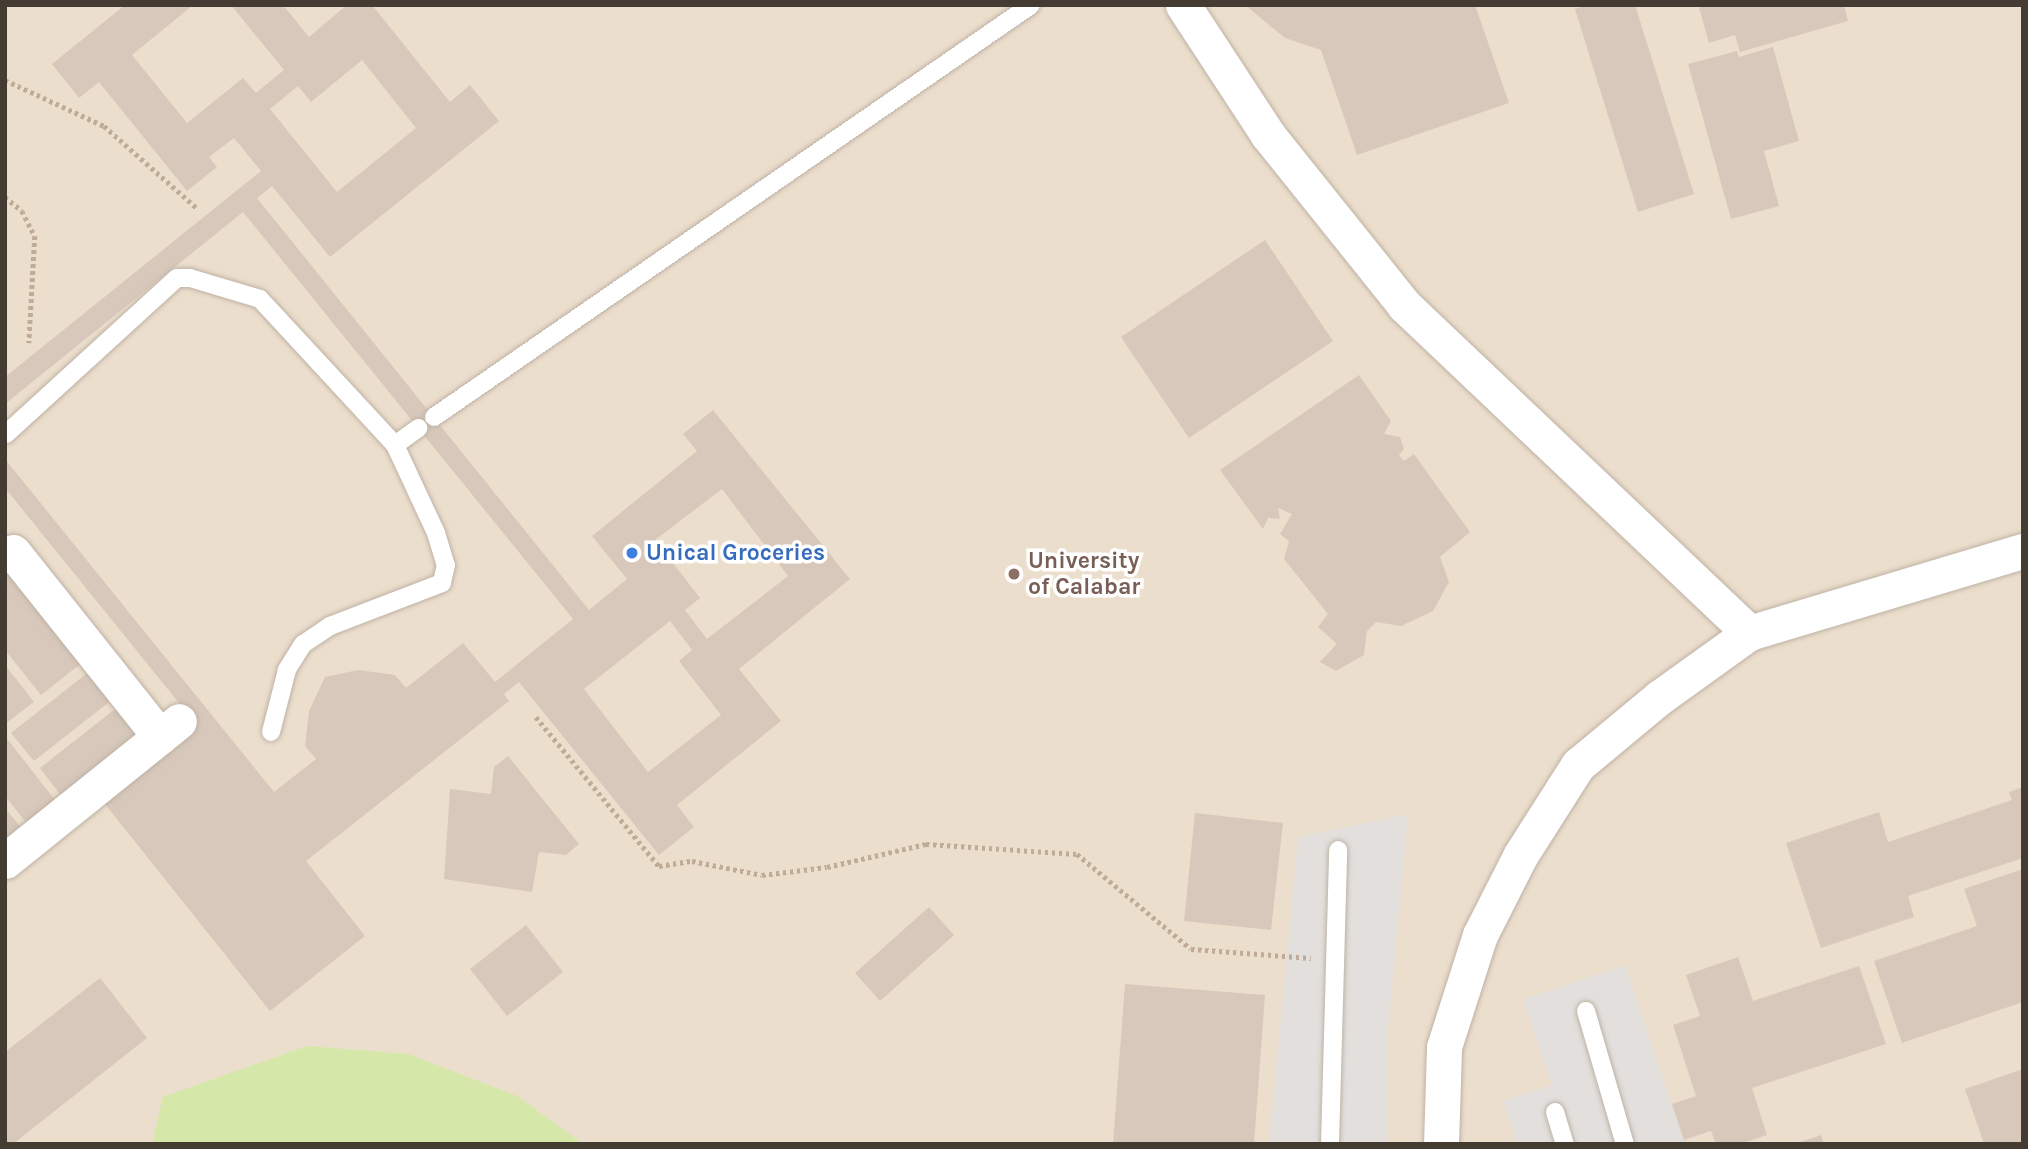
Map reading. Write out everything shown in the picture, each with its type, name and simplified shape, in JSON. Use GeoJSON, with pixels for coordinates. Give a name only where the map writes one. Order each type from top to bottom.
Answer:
{"type":"FeatureCollection","features":[{"type":"Feature","properties":{"kind":"street"},"geometry":{"type":"LineString","coordinates":[[1183,5],[1268,135],[1405,306],[1749,633]]}},
{"type":"Feature","properties":{"kind":"street"},"geometry":{"type":"LineString","coordinates":[[1441,1144],[1444,1047],[1480,935],[1520,856],[1578,765],[1660,697],[1749,633],[2023,551]]}},
{"type":"Feature","properties":{"kind":"street"},"geometry":{"type":"LineString","coordinates":[[5,861],[170,729],[13,552]]}},
{"type":"Feature","properties":{"kind":"lane"},"geometry":{"type":"LineString","coordinates":[[434,417],[1031,5]]}},
{"type":"Feature","properties":{"kind":"lane"},"geometry":{"type":"LineString","coordinates":[[6,434],[177,278],[190,278],[260,299],[395,445],[436,533],[446,565],[442,583],[330,626],[303,644],[287,670],[271,732]]}},
{"type":"Feature","properties":{"kind":"lane"},"geometry":{"type":"LineString","coordinates":[[395,445],[418,428]]}},
{"type":"Feature","properties":{"kind":"lane"},"geometry":{"type":"LineString","coordinates":[[1330,1144],[1339,850]]}},
{"type":"Feature","properties":{"kind":"lane"},"geometry":{"type":"LineString","coordinates":[[1586,1011],[1625,1144]]}},
{"type":"Feature","properties":{"kind":"lane"},"geometry":{"type":"LineString","coordinates":[[1555,1112],[1565,1144]]}},
{"type":"Feature","properties":{"kind":"path"},"geometry":{"type":"LineString","coordinates":[[5,80],[104,126],[196,207]]}},
{"type":"Feature","properties":{"kind":"path"},"geometry":{"type":"LineString","coordinates":[[5,197],[22,211],[35,236],[29,343]]}},
{"type":"Feature","properties":{"kind":"path"},"geometry":{"type":"LineString","coordinates":[[536,717],[659,866],[692,861],[761,875],[827,867],[926,844],[1077,854],[1191,949],[1336,960]]}},
{"type":"Feature","properties":{"kind":"shaded area","name":"University of Calabar"},"geometry":{"type":"Polygon","coordinates":[[[5,5],[2023,5],[2023,1144],[5,1144],[5,5]]]}},
{"type":"Feature","properties":{"kind":"shaded area"},"geometry":{"type":"Polygon","coordinates":[[[1408,814],[1387,1042],[1388,1144],[1269,1144],[1298,837],[1408,814]]]}},
{"type":"Feature","properties":{"kind":"shaded area"},"geometry":{"type":"Polygon","coordinates":[[[1625,965],[1685,1144],[1517,1144],[1503,1101],[1552,1085],[1523,999],[1625,965]]]}},
{"type":"Feature","properties":{"kind":"green space"},"geometry":{"type":"Polygon","coordinates":[[[307,1046],[408,1054],[517,1096],[583,1144],[152,1144],[163,1097],[307,1046]]]}},
{"type":"Feature","properties":{"kind":"building"},"geometry":{"type":"Polygon","coordinates":[[[125,5],[193,5],[132,55],[187,123],[243,78],[256,93],[284,70],[231,5],[283,5],[309,37],[347,5],[372,5],[450,102],[470,85],[499,121],[330,257],[272,186],[257,198],[589,610],[627,579],[592,536],[697,451],[683,434],[713,410],[850,579],[739,669],[781,721],[677,805],[694,827],[659,855],[519,682],[504,694],[509,701],[306,861],[365,936],[270,1011],[101,799],[196,724],[5,488],[5,459],[274,792],[316,759],[305,746],[309,711],[325,677],[358,670],[395,675],[406,688],[463,643],[495,682],[573,619],[243,212],[5,404],[5,377],[261,171],[234,138],[209,157],[217,167],[187,191],[99,82],[79,98],[52,64],[125,5]],[[362,60],[311,102],[298,86],[270,109],[337,192],[416,128],[362,60]],[[722,489],[655,540],[700,598],[685,610],[707,639],[788,576],[722,489]],[[670,621],[584,689],[648,772],[721,715],[679,661],[692,650],[670,621]]]}},
{"type":"Feature","properties":{"kind":"building"},"geometry":{"type":"Polygon","coordinates":[[[1245,5],[1475,5],[1509,103],[1357,155],[1321,50],[1285,38],[1245,5]]]}},
{"type":"Feature","properties":{"kind":"building"},"geometry":{"type":"Polygon","coordinates":[[[1587,5],[1635,5],[1694,194],[1638,212],[1575,9],[1587,5]]]}},
{"type":"Feature","properties":{"kind":"building"},"geometry":{"type":"Polygon","coordinates":[[[1844,5],[1848,21],[1740,52],[1735,35],[1709,43],[1699,7],[1844,5]]]}},
{"type":"Feature","properties":{"kind":"building"},"geometry":{"type":"Polygon","coordinates":[[[1773,47],[1799,141],[1764,151],[1779,206],[1731,219],[1688,64],[1737,51],[1739,57],[1773,47]]]}},
{"type":"Feature","properties":{"kind":"building"},"geometry":{"type":"Polygon","coordinates":[[[1265,240],[1333,341],[1189,438],[1121,337],[1265,240]]]}},
{"type":"Feature","properties":{"kind":"building"},"geometry":{"type":"Polygon","coordinates":[[[1359,375],[1391,421],[1384,434],[1400,437],[1404,449],[1399,455],[1404,461],[1414,454],[1470,532],[1440,557],[1449,582],[1433,611],[1401,626],[1376,622],[1367,631],[1364,655],[1336,671],[1320,662],[1337,644],[1318,627],[1328,614],[1284,559],[1289,541],[1280,534],[1292,514],[1278,508],[1280,519],[1268,518],[1263,529],[1220,470],[1359,375]]]}},
{"type":"Feature","properties":{"kind":"building"},"geometry":{"type":"Polygon","coordinates":[[[5,563],[83,662],[41,695],[5,650],[5,563]]]}},
{"type":"Feature","properties":{"kind":"building"},"geometry":{"type":"Polygon","coordinates":[[[5,665],[34,702],[5,724],[5,665]]]}},
{"type":"Feature","properties":{"kind":"building"},"geometry":{"type":"Polygon","coordinates":[[[95,667],[118,695],[34,761],[11,733],[95,667]]]}},
{"type":"Feature","properties":{"kind":"building"},"geometry":{"type":"Polygon","coordinates":[[[124,702],[146,731],[62,797],[40,768],[124,702]]]}},
{"type":"Feature","properties":{"kind":"building"},"geometry":{"type":"Polygon","coordinates":[[[5,736],[58,804],[29,826],[5,796],[5,736]]]}},
{"type":"Feature","properties":{"kind":"building"},"geometry":{"type":"Polygon","coordinates":[[[508,756],[579,844],[566,855],[539,852],[532,892],[444,879],[450,789],[491,794],[494,767],[508,756]]]}},
{"type":"Feature","properties":{"kind":"building"},"geometry":{"type":"Polygon","coordinates":[[[2023,787],[2023,858],[1908,896],[1914,917],[1821,948],[1786,843],[1879,812],[1888,842],[2012,800],[2009,792],[2023,787]]]}},
{"type":"Feature","properties":{"kind":"building"},"geometry":{"type":"Polygon","coordinates":[[[5,808],[23,830],[5,844],[5,808]]]}},
{"type":"Feature","properties":{"kind":"building"},"geometry":{"type":"Polygon","coordinates":[[[1195,813],[1283,823],[1271,930],[1184,921],[1195,813]]]}},
{"type":"Feature","properties":{"kind":"building"},"geometry":{"type":"Polygon","coordinates":[[[2023,869],[2023,1002],[1902,1043],[1874,961],[1977,926],[1964,889],[2023,869]]]}},
{"type":"Feature","properties":{"kind":"building"},"geometry":{"type":"Polygon","coordinates":[[[929,907],[954,935],[880,1001],[855,973],[929,907]]]}},
{"type":"Feature","properties":{"kind":"building"},"geometry":{"type":"Polygon","coordinates":[[[526,925],[563,972],[507,1016],[470,969],[526,925]]]}},
{"type":"Feature","properties":{"kind":"building"},"geometry":{"type":"Polygon","coordinates":[[[1738,957],[1753,1001],[1859,966],[1886,1044],[1752,1088],[1767,1135],[1740,1144],[1716,1144],[1711,1131],[1684,1140],[1672,1104],[1696,1096],[1673,1025],[1700,1016],[1686,975],[1738,957]]]}},
{"type":"Feature","properties":{"kind":"building"},"geometry":{"type":"Polygon","coordinates":[[[100,978],[147,1038],[13,1144],[5,1144],[5,1052],[100,978]]]}},
{"type":"Feature","properties":{"kind":"building"},"geometry":{"type":"Polygon","coordinates":[[[1125,984],[1265,995],[1254,1144],[1113,1144],[1125,984]]]}},
{"type":"Feature","properties":{"kind":"building"},"geometry":{"type":"Polygon","coordinates":[[[2023,1069],[2023,1144],[1984,1144],[1965,1089],[2023,1069]]]}},
{"type":"Feature","properties":{"kind":"building"},"geometry":{"type":"Polygon","coordinates":[[[1821,1135],[1824,1144],[1797,1144],[1797,1143],[1821,1135]]]}},
{"type":"Feature","properties":{"kind":"place","name":"Unical Groceries"},"geometry":{"type":"Point","coordinates":[632,553]}},
{"type":"Feature","properties":{"kind":"place","name":"University of Calabar"},"geometry":{"type":"Point","coordinates":[1014,574]}}]}
